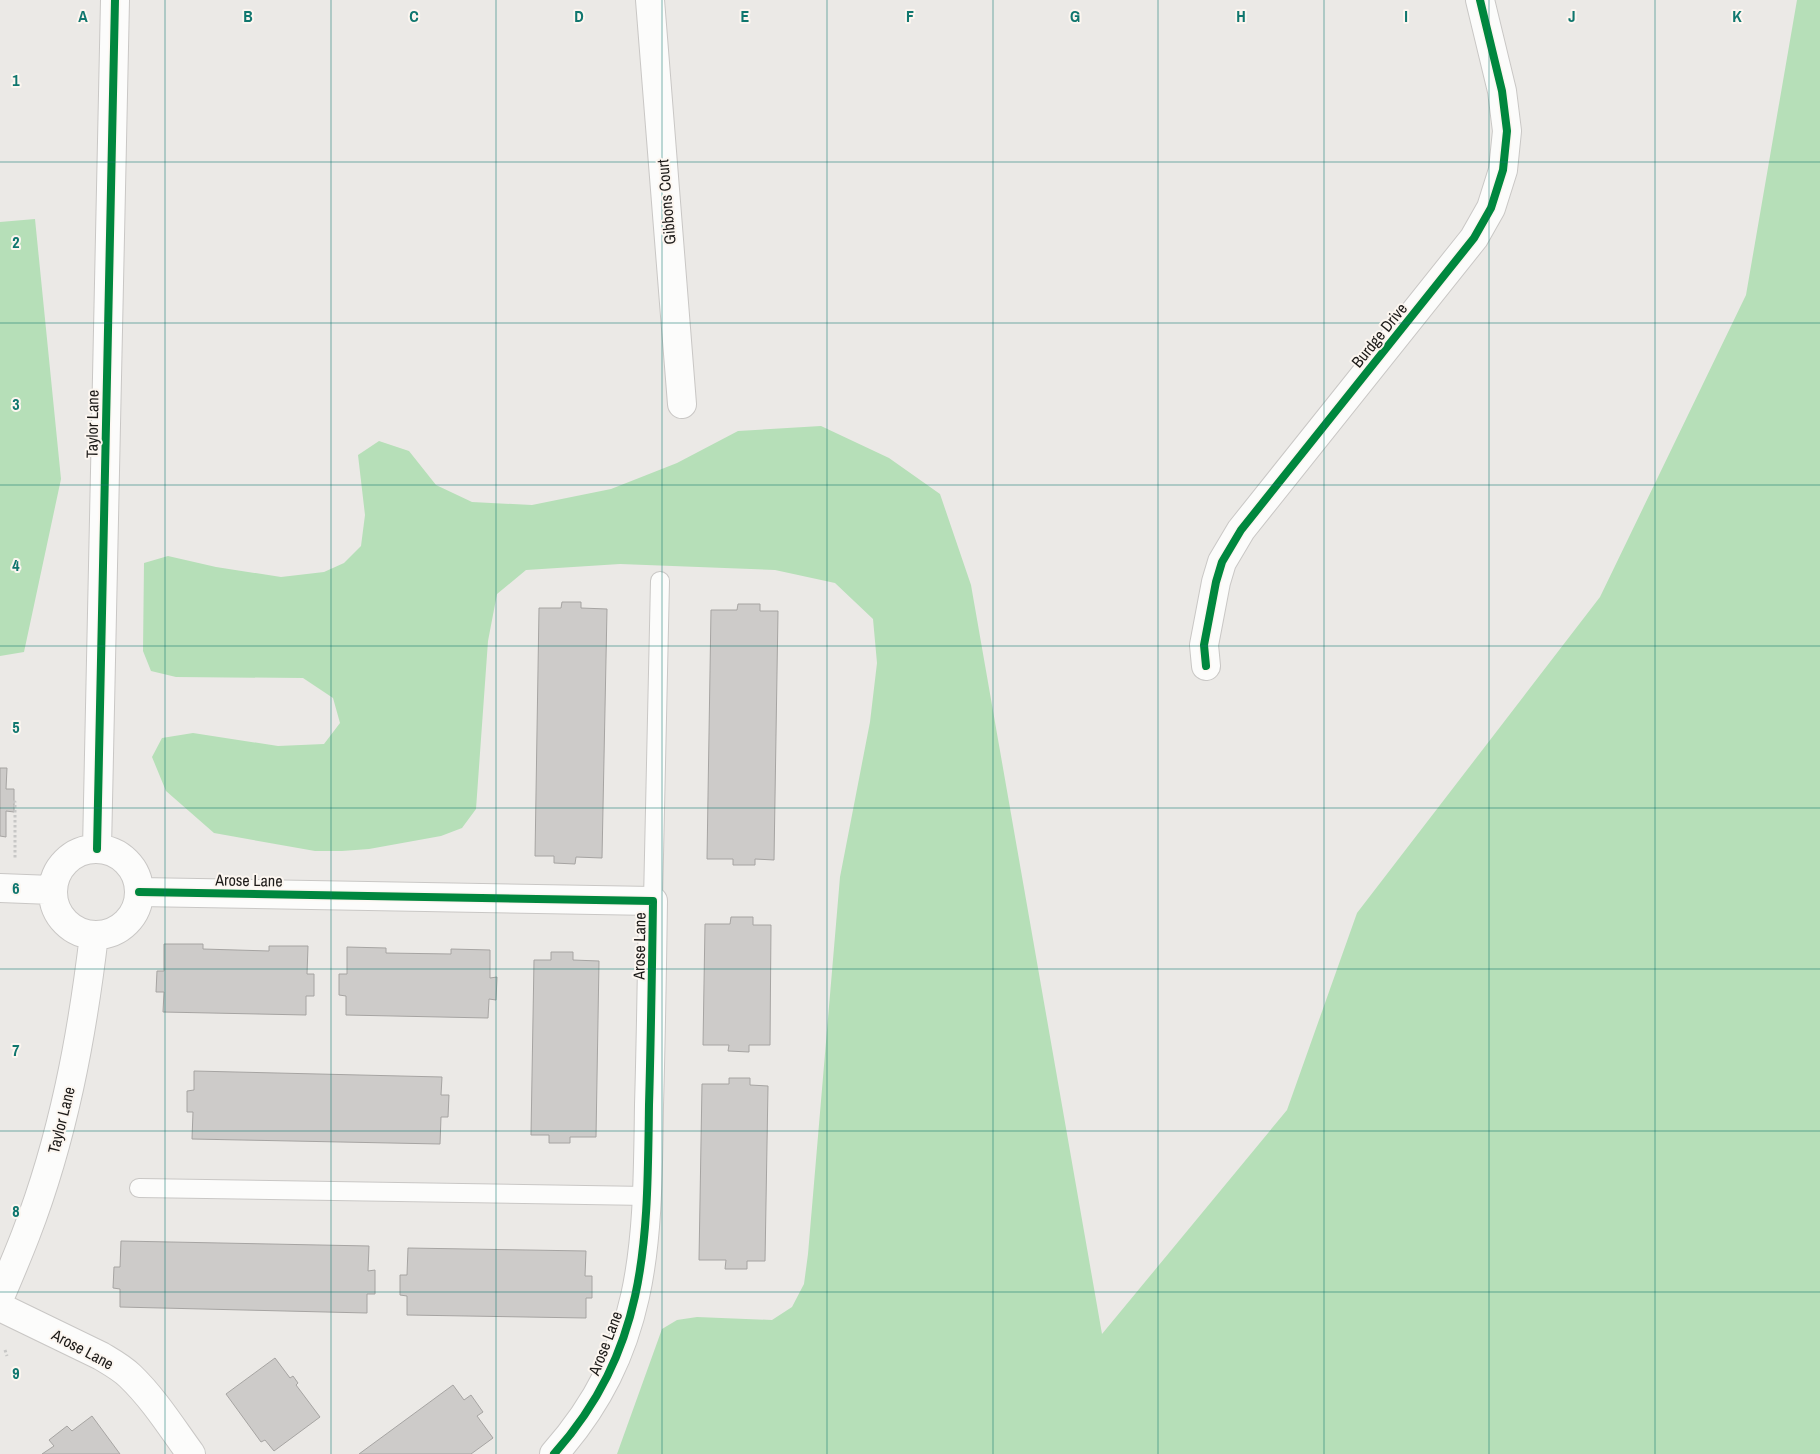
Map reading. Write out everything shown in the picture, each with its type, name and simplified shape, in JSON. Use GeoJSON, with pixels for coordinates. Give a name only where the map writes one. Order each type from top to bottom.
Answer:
{"type":"FeatureCollection","features":[{"type":"Feature","properties":{"kind":"street","name":"Taylor Lane"},"geometry":{"type":"LineString","coordinates":[[96,849],[115,0]]}},
{"type":"Feature","properties":{"kind":"street","name":"Gibbons Court"},"geometry":{"type":"LineString","coordinates":[[650,0],[682,404]]}},
{"type":"Feature","properties":{"kind":"street","name":"Burdge Drive"},"geometry":{"type":"LineString","coordinates":[[1206,666],[1204,645],[1216,582],[1222,562],[1241,530],[1474,238],[1491,208],[1503,170],[1507,131],[1502,91],[1480,0]]}},
{"type":"Feature","properties":{"kind":"street"},"geometry":{"type":"LineString","coordinates":[[96,849],[110,851],[122,857],[131,866],[137,879],[139,892],[138,906],[131,918],[120,928],[108,934],[94,935],[80,933],[68,926],[59,916],[52,890],[62,865],[72,856],[96,849]]}},
{"type":"Feature","properties":{"kind":"street"},"geometry":{"type":"LineString","coordinates":[[0,888],[52,890]]}},
{"type":"Feature","properties":{"kind":"street","name":"Arose Lane"},"geometry":{"type":"LineString","coordinates":[[139,892],[653,901],[648,1196],[639,1281],[627,1329],[602,1388],[579,1425],[554,1454]]}},
{"type":"Feature","properties":{"kind":"street","name":"Taylor Lane"},"geometry":{"type":"LineString","coordinates":[[0,1297],[26,1234],[48,1170],[64,1112],[77,1053],[94,935]]}},
{"type":"Feature","properties":{"kind":"street","name":"Arose Lane"},"geometry":{"type":"LineString","coordinates":[[0,1307],[101,1356],[130,1376],[161,1412],[191,1454]]}},
{"type":"Feature","properties":{"kind":"lane"},"geometry":{"type":"LineString","coordinates":[[653,901],[660,581]]}},
{"type":"Feature","properties":{"kind":"lane"},"geometry":{"type":"LineString","coordinates":[[139,1188],[648,1196]]}},
{"type":"Feature","properties":{"kind":"path"},"geometry":{"type":"LineString","coordinates":[[13,802],[15,802],[15,866]]}},
{"type":"Feature","properties":{"kind":"path"},"geometry":{"type":"LineString","coordinates":[[5,1350],[7,1356]]}},
{"type":"Feature","properties":{"kind":"green space"},"geometry":{"type":"Polygon","coordinates":[[[1797,0],[1820,0],[1820,1454],[617,1454],[662,1329],[677,1320],[697,1317],[772,1320],[792,1307],[804,1284],[840,877],[870,722],[877,663],[873,619],[835,583],[775,570],[620,564],[526,570],[497,594],[488,641],[476,809],[462,828],[441,836],[369,849],[315,851],[214,833],[166,791],[152,757],[162,738],[193,733],[278,746],[324,744],[340,723],[333,698],[303,678],[176,677],[151,671],[143,651],[144,563],[168,556],[216,567],[281,577],[324,572],[344,563],[361,546],[365,515],[358,455],[379,441],[409,451],[436,485],[472,502],[532,505],[611,489],[677,463],[738,431],[821,426],[889,458],[940,494],[971,585],[1102,1334],[1287,1110],[1357,913],[1600,597],[1746,295],[1797,0]]]}},
{"type":"Feature","properties":{"kind":"green space"},"geometry":{"type":"Polygon","coordinates":[[[35,219],[61,479],[24,652],[0,656],[0,222],[35,219]]]}},
{"type":"Feature","properties":{"kind":"building"},"geometry":{"type":"Polygon","coordinates":[[[562,602],[581,602],[581,608],[607,609],[602,858],[576,857],[575,864],[554,863],[554,856],[535,856],[539,608],[561,608],[562,602]]]}},
{"type":"Feature","properties":{"kind":"building"},"geometry":{"type":"Polygon","coordinates":[[[738,604],[760,604],[760,611],[778,611],[774,860],[755,859],[755,865],[733,865],[733,859],[707,859],[711,610],[737,610],[738,604]]]}},
{"type":"Feature","properties":{"kind":"building"},"geometry":{"type":"Polygon","coordinates":[[[0,768],[7,768],[6,789],[14,789],[14,812],[6,811],[6,837],[0,836],[0,768]]]}},
{"type":"Feature","properties":{"kind":"building"},"geometry":{"type":"Polygon","coordinates":[[[731,917],[753,917],[753,925],[771,925],[770,1045],[749,1045],[749,1052],[728,1051],[729,1045],[703,1045],[705,924],[730,924],[731,917]]]}},
{"type":"Feature","properties":{"kind":"building"},"geometry":{"type":"Polygon","coordinates":[[[164,944],[203,944],[203,949],[269,951],[269,946],[308,946],[307,974],[314,974],[314,996],[306,996],[306,1015],[163,1012],[164,992],[156,992],[157,971],[164,971],[164,944]]]}},
{"type":"Feature","properties":{"kind":"building"},"geometry":{"type":"Polygon","coordinates":[[[347,947],[386,948],[386,953],[451,954],[451,949],[490,950],[490,978],[497,977],[496,1000],[489,999],[488,1018],[346,1015],[346,996],[339,995],[339,974],[347,974],[347,947]]]}},
{"type":"Feature","properties":{"kind":"building"},"geometry":{"type":"Polygon","coordinates":[[[551,952],[573,952],[573,960],[599,961],[596,1137],[570,1137],[570,1143],[549,1143],[549,1135],[531,1135],[534,960],[551,960],[551,952]]]}},
{"type":"Feature","properties":{"kind":"building"},"geometry":{"type":"Polygon","coordinates":[[[194,1071],[442,1077],[441,1095],[449,1095],[448,1117],[441,1117],[440,1144],[192,1139],[193,1112],[187,1112],[187,1091],[194,1090],[194,1071]]]}},
{"type":"Feature","properties":{"kind":"building"},"geometry":{"type":"Polygon","coordinates":[[[729,1078],[750,1078],[750,1085],[768,1086],[765,1261],[747,1261],[747,1269],[725,1269],[726,1260],[699,1260],[702,1084],[729,1084],[729,1078]]]}},
{"type":"Feature","properties":{"kind":"building"},"geometry":{"type":"Polygon","coordinates":[[[121,1241],[369,1246],[368,1271],[375,1270],[375,1294],[367,1294],[367,1313],[120,1307],[120,1289],[113,1288],[114,1267],[120,1267],[121,1241]]]}},
{"type":"Feature","properties":{"kind":"building"},"geometry":{"type":"Polygon","coordinates":[[[408,1248],[586,1251],[585,1276],[592,1276],[592,1298],[586,1298],[586,1318],[407,1315],[407,1296],[400,1295],[400,1275],[407,1275],[408,1248]]]}},
{"type":"Feature","properties":{"kind":"building"},"geometry":{"type":"Polygon","coordinates":[[[275,1358],[290,1378],[293,1376],[298,1383],[296,1385],[320,1417],[274,1451],[265,1440],[261,1442],[226,1394],[275,1358]]]}},
{"type":"Feature","properties":{"kind":"building"},"geometry":{"type":"Polygon","coordinates":[[[453,1385],[464,1400],[471,1395],[483,1412],[477,1416],[493,1438],[471,1454],[359,1454],[453,1385]]]}},
{"type":"Feature","properties":{"kind":"building"},"geometry":{"type":"Polygon","coordinates":[[[92,1416],[120,1454],[42,1454],[54,1446],[49,1440],[67,1426],[72,1431],[92,1416]]]}},
{"type":"Feature","properties":{"kind":"cycle path"},"geometry":{"type":"LineString","coordinates":[[97,849],[115,0]]}},
{"type":"Feature","properties":{"kind":"cycle path"},"geometry":{"type":"LineString","coordinates":[[1206,666],[1204,645],[1216,582],[1222,562],[1241,530],[1474,238],[1491,208],[1503,170],[1507,131],[1502,91],[1480,0]]}},
{"type":"Feature","properties":{"kind":"cycle path"},"geometry":{"type":"LineString","coordinates":[[139,892],[653,901],[647,1201],[643,1247],[636,1290],[625,1332],[609,1373],[585,1414],[554,1454]]}}]}
